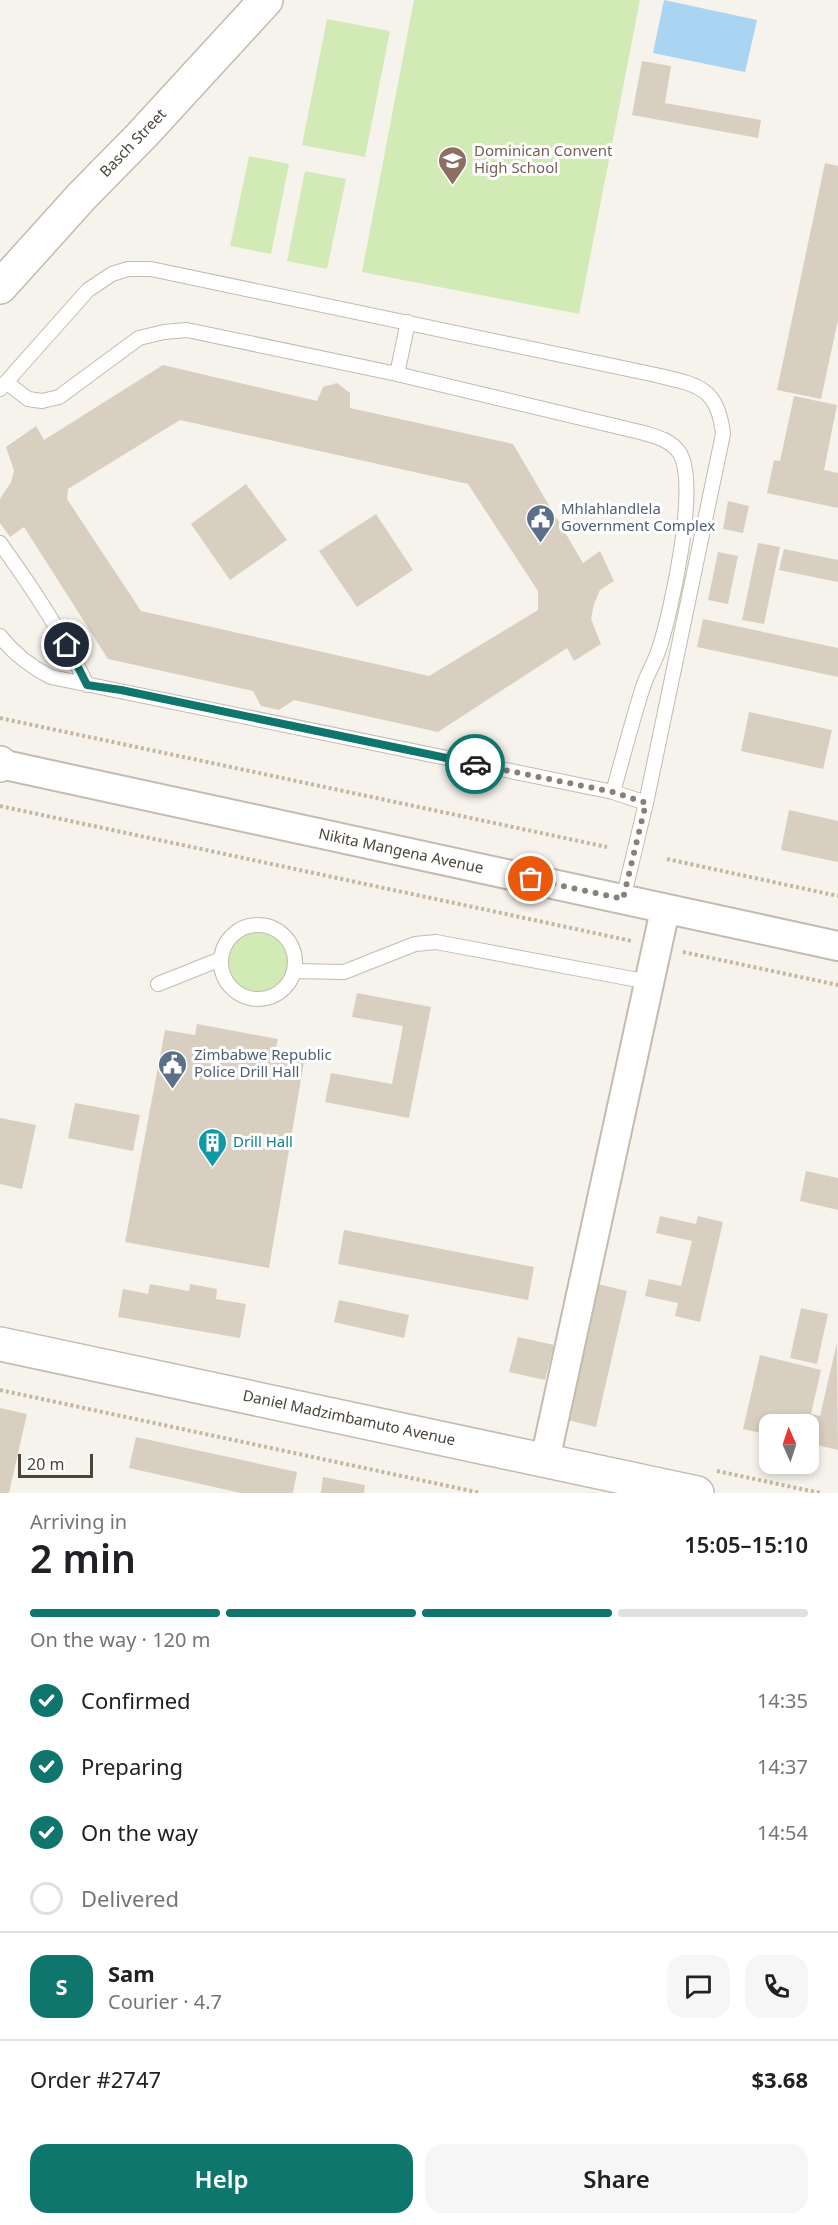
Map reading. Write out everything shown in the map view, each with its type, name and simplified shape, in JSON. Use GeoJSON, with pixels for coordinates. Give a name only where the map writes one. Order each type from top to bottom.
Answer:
{"type":"FeatureCollection","features":[{"type":"Feature","properties":{"kind":"street","name":"Basch Street"},"geometry":{"type":"LineString","coordinates":[[0,287],[266,0]]}},
{"type":"Feature","properties":{"kind":"street","name":"Nikita Mangena Avenue"},"geometry":{"type":"LineString","coordinates":[[0,764],[838,946]]}},
{"type":"Feature","properties":{"kind":"street"},"geometry":{"type":"LineString","coordinates":[[545,1460],[665,910]]}},
{"type":"Feature","properties":{"kind":"street","name":"Daniel Madzimbamuto Avenue"},"geometry":{"type":"LineString","coordinates":[[0,1344],[697,1493]]}},
{"type":"Feature","properties":{"kind":"lane"},"geometry":{"type":"LineString","coordinates":[[613,792],[643,687],[659,651],[675,585],[687,489],[686,470],[679,452],[664,439],[397,375],[187,330],[164,332],[139,338],[59,397],[42,401],[28,399],[3,386],[88,290],[112,274],[128,269],[151,269],[686,383],[711,395],[721,413],[723,434],[646,803],[623,899]]}},
{"type":"Feature","properties":{"kind":"lane"},"geometry":{"type":"LineString","coordinates":[[397,375],[408,322]]}},
{"type":"Feature","properties":{"kind":"lane"},"geometry":{"type":"LineString","coordinates":[[0,543],[45,607],[73,655],[87,685]]}},
{"type":"Feature","properties":{"kind":"lane"},"geometry":{"type":"LineString","coordinates":[[0,636],[10,649],[34,668],[51,677],[613,792],[646,803]]}},
{"type":"Feature","properties":{"kind":"lane"},"geometry":{"type":"LineString","coordinates":[[264,925],[285,936],[292,947],[295,958],[290,982],[270,997],[258,999],[246,997],[235,991],[227,982],[222,971],[221,959],[224,947],[240,929],[264,925]]}},
{"type":"Feature","properties":{"kind":"lane"},"geometry":{"type":"LineString","coordinates":[[294,971],[344,972],[415,944],[436,942],[649,981]]}},
{"type":"Feature","properties":{"kind":"lane"},"geometry":{"type":"LineString","coordinates":[[158,984],[221,959]]}},
{"type":"Feature","properties":{"kind":"path"},"geometry":{"type":"LineString","coordinates":[[0,718],[607,847]]}},
{"type":"Feature","properties":{"kind":"path"},"geometry":{"type":"LineString","coordinates":[[0,806],[838,985]]}},
{"type":"Feature","properties":{"kind":"path"},"geometry":{"type":"LineString","coordinates":[[667,859],[838,896]]}},
{"type":"Feature","properties":{"kind":"path"},"geometry":{"type":"LineString","coordinates":[[0,1390],[481,1493]]}},
{"type":"Feature","properties":{"kind":"green space"},"geometry":{"type":"Polygon","coordinates":[[[414,0],[640,0],[579,314],[362,272],[414,0]]]}},
{"type":"Feature","properties":{"kind":"green space"},"geometry":{"type":"Polygon","coordinates":[[[327,19],[390,31],[365,157],[302,145],[327,19]]]}},
{"type":"Feature","properties":{"kind":"green space"},"geometry":{"type":"Polygon","coordinates":[[[249,156],[289,164],[271,254],[230,246],[249,156]]]}},
{"type":"Feature","properties":{"kind":"green space"},"geometry":{"type":"Polygon","coordinates":[[[305,171],[346,179],[327,269],[287,261],[305,171]]]}},
{"type":"Feature","properties":{"kind":"green space"},"geometry":{"type":"Polygon","coordinates":[[[252,930],[264,930],[281,939],[288,950],[290,962],[288,974],[281,985],[264,994],[252,994],[240,989],[231,980],[226,968],[226,956],[231,944],[240,935],[252,930]]]}},
{"type":"Feature","properties":{"kind":"water"},"geometry":{"type":"Polygon","coordinates":[[[664,0],[757,20],[745,72],[653,53],[664,0]]]}},
{"type":"Feature","properties":{"kind":"building"},"geometry":{"type":"Polygon","coordinates":[[[642,61],[671,66],[665,103],[761,120],[758,138],[632,115],[642,61]]]}},
{"type":"Feature","properties":{"kind":"building"},"geometry":{"type":"Polygon","coordinates":[[[825,163],[838,166],[838,320],[821,399],[777,390],[825,163]]]}},
{"type":"Feature","properties":{"kind":"building","name":"Mhlahlandlela Government Complex"},"geometry":{"type":"Polygon","coordinates":[[[163,365],[317,401],[323,387],[337,383],[350,393],[350,408],[513,444],[583,563],[600,551],[614,581],[600,590],[594,604],[591,619],[601,644],[574,661],[567,648],[438,732],[294,700],[279,710],[261,706],[253,691],[108,659],[24,527],[10,537],[0,523],[0,499],[11,482],[14,471],[6,447],[36,426],[44,440],[163,365]],[[180,420],[68,489],[67,499],[141,611],[429,676],[538,610],[538,591],[468,484],[180,420]]]}},
{"type":"Feature","properties":{"kind":"building"},"geometry":{"type":"Polygon","coordinates":[[[794,396],[837,405],[824,470],[838,473],[838,508],[767,493],[774,460],[780,461],[794,396]]]}},
{"type":"Feature","properties":{"kind":"building"},"geometry":{"type":"Polygon","coordinates":[[[246,484],[287,540],[230,580],[191,524],[246,484]]]}},
{"type":"Feature","properties":{"kind":"building"},"geometry":{"type":"Polygon","coordinates":[[[728,501],[749,506],[743,533],[723,529],[728,501]]]}},
{"type":"Feature","properties":{"kind":"building"},"geometry":{"type":"Polygon","coordinates":[[[376,514],[413,570],[357,607],[319,551],[376,514]]]}},
{"type":"Feature","properties":{"kind":"building"},"geometry":{"type":"Polygon","coordinates":[[[758,543],[780,547],[764,624],[742,620],[758,543]]]}},
{"type":"Feature","properties":{"kind":"building"},"geometry":{"type":"Polygon","coordinates":[[[784,549],[838,560],[838,582],[779,570],[784,549]]]}},
{"type":"Feature","properties":{"kind":"building"},"geometry":{"type":"Polygon","coordinates":[[[718,552],[738,556],[728,604],[708,600],[718,552]]]}},
{"type":"Feature","properties":{"kind":"building"},"geometry":{"type":"Polygon","coordinates":[[[703,619],[838,648],[838,677],[697,647],[703,619]]]}},
{"type":"Feature","properties":{"kind":"building"},"geometry":{"type":"Polygon","coordinates":[[[749,712],[832,730],[823,769],[741,751],[749,712]]]}},
{"type":"Feature","properties":{"kind":"building"},"geometry":{"type":"Polygon","coordinates":[[[789,810],[838,821],[838,862],[781,850],[789,810]]]}},
{"type":"Feature","properties":{"kind":"building"},"geometry":{"type":"Polygon","coordinates":[[[357,993],[431,1007],[409,1118],[325,1102],[331,1073],[392,1084],[403,1026],[352,1017],[357,993]]]}},
{"type":"Feature","properties":{"kind":"building","name":"Drill Hall"},"geometry":{"type":"Polygon","coordinates":[[[197,1024],[278,1039],[275,1051],[305,1056],[269,1268],[125,1242],[165,1030],[195,1035],[197,1024]]]}},
{"type":"Feature","properties":{"kind":"building"},"geometry":{"type":"Polygon","coordinates":[[[75,1103],[140,1115],[133,1151],[68,1138],[75,1103]]]}},
{"type":"Feature","properties":{"kind":"building"},"geometry":{"type":"Polygon","coordinates":[[[0,1118],[36,1125],[22,1189],[0,1184],[0,1118]]]}},
{"type":"Feature","properties":{"kind":"building"},"geometry":{"type":"Polygon","coordinates":[[[806,1171],[838,1178],[838,1210],[800,1201],[806,1171]]]}},
{"type":"Feature","properties":{"kind":"building"},"geometry":{"type":"Polygon","coordinates":[[[660,1216],[696,1224],[698,1216],[723,1222],[700,1322],[675,1316],[678,1303],[645,1296],[649,1279],[681,1286],[692,1241],[656,1233],[660,1216]]]}},
{"type":"Feature","properties":{"kind":"building"},"geometry":{"type":"Polygon","coordinates":[[[344,1230],[534,1267],[528,1300],[338,1264],[344,1230]]]}},
{"type":"Feature","properties":{"kind":"building"},"geometry":{"type":"Polygon","coordinates":[[[150,1284],[189,1291],[190,1284],[217,1289],[216,1299],[246,1304],[240,1338],[118,1317],[123,1289],[148,1294],[150,1284]]]}},
{"type":"Feature","properties":{"kind":"building"},"geometry":{"type":"Polygon","coordinates":[[[598,1284],[627,1291],[596,1427],[567,1420],[598,1284]]]}},
{"type":"Feature","properties":{"kind":"building"},"geometry":{"type":"Polygon","coordinates":[[[339,1300],[409,1315],[404,1338],[334,1322],[339,1300]]]}},
{"type":"Feature","properties":{"kind":"building"},"geometry":{"type":"Polygon","coordinates":[[[801,1308],[828,1314],[817,1364],[790,1358],[801,1308]]]}},
{"type":"Feature","properties":{"kind":"building"},"geometry":{"type":"Polygon","coordinates":[[[518,1337],[554,1345],[545,1380],[509,1372],[518,1337]]]}},
{"type":"Feature","properties":{"kind":"building"},"geometry":{"type":"Polygon","coordinates":[[[837,1342],[838,1450],[819,1446],[820,1416],[837,1342]]]}},
{"type":"Feature","properties":{"kind":"building"},"geometry":{"type":"Polygon","coordinates":[[[760,1355],[821,1370],[811,1414],[759,1414],[759,1433],[743,1429],[760,1355]]]}},
{"type":"Feature","properties":{"kind":"building"},"geometry":{"type":"Polygon","coordinates":[[[0,1408],[27,1414],[9,1493],[0,1493],[0,1408]]]}},
{"type":"Feature","properties":{"kind":"building"},"geometry":{"type":"Polygon","coordinates":[[[136,1437],[297,1472],[293,1493],[241,1493],[129,1468],[136,1437]]]}},
{"type":"Feature","properties":{"kind":"building"},"geometry":{"type":"Polygon","coordinates":[[[323,1477],[365,1485],[364,1493],[321,1493],[323,1477]]]}},
{"type":"Feature","properties":{"kind":"way so far"},"geometry":{"type":"LineString","coordinates":[[475,764],[613,792],[646,803],[623,899],[531,879]]}},
{"type":"Feature","properties":{"kind":"place","name":"Dominican Convent High School"},"geometry":{"type":"Point","coordinates":[453,186]}},
{"type":"Feature","properties":{"kind":"place","name":"Mhlahlandlela Government Complex"},"geometry":{"type":"Point","coordinates":[540,544]}},
{"type":"Feature","properties":{"kind":"place","name":"Zimbabwe Republic Police Drill Hall"},"geometry":{"type":"Point","coordinates":[173,1090]}},
{"type":"Feature","properties":{"kind":"place","name":"Drill Hall"},"geometry":{"type":"Point","coordinates":[212,1168]}},
{"type":"Feature","properties":{"kind":"route"},"geometry":{"type":"LineString","coordinates":[[67,645],[87,685],[121,690],[475,764]]}}]}
